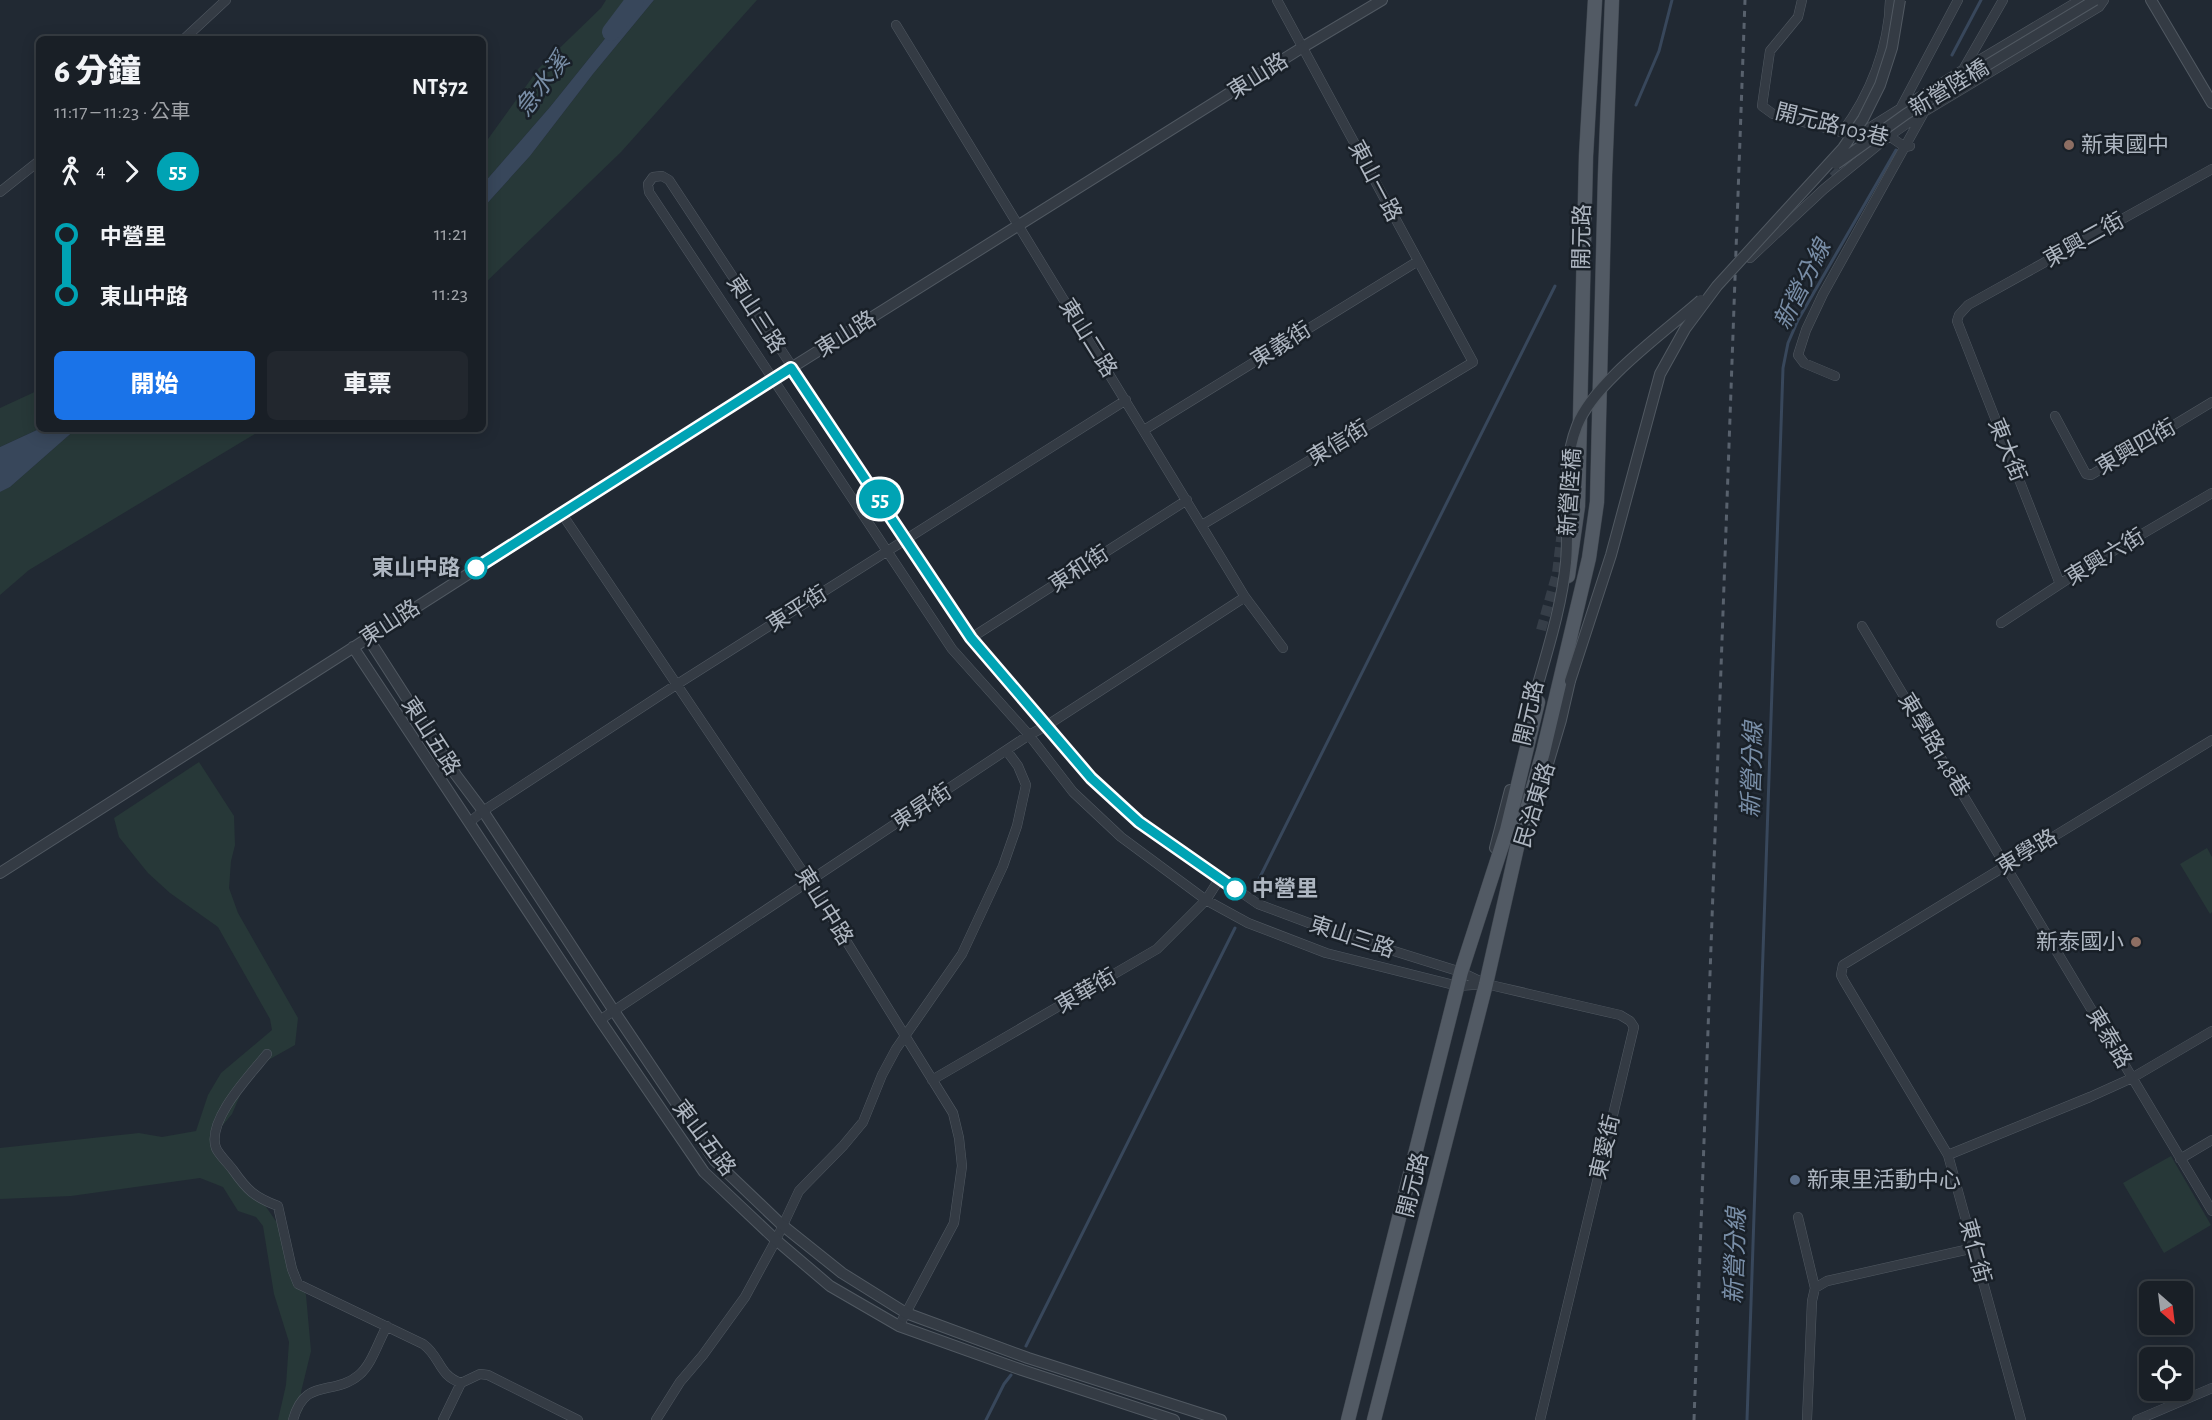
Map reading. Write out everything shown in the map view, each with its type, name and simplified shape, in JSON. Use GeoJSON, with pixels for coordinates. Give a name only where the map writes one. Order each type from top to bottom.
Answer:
{"type":"FeatureCollection","features":[{"type":"Feature","properties":{"kind":"main road","name":"開元路"},"geometry":{"type":"LineString","coordinates":[[1348,1420],[1461,972],[1507,830],[1570,570],[1578,506],[1586,156],[1595,0]]}},
{"type":"Feature","properties":{"kind":"main road","name":"開元路"},"geometry":{"type":"LineString","coordinates":[[1374,1420],[1486,984],[1589,558],[1597,502],[1612,0]]}},
{"type":"Feature","properties":{"kind":"street"},"geometry":{"type":"LineString","coordinates":[[187,36],[226,0]]}},
{"type":"Feature","properties":{"kind":"street","name":"東山一路"},"geometry":{"type":"LineString","coordinates":[[1277,0],[1473,362]]}},
{"type":"Feature","properties":{"kind":"street","name":"東山路"},"geometry":{"type":"LineString","coordinates":[[0,873],[772,380],[1303,47],[1382,0]]}},
{"type":"Feature","properties":{"kind":"street","name":"開元路103巷"},"geometry":{"type":"LineString","coordinates":[[1802,0],[1798,17],[1770,51],[1762,106],[1773,114],[1856,136],[1889,136],[1908,146]]}},
{"type":"Feature","properties":{"kind":"street"},"geometry":{"type":"LineString","coordinates":[[1842,132],[1856,114],[1872,83],[1882,48],[1890,0]]}},
{"type":"Feature","properties":{"kind":"street","name":"新營陸橋"},"geometry":{"type":"LineString","coordinates":[[1570,681],[1611,555],[1660,374],[1685,329],[1717,286],[1843,148],[1863,119],[1880,85],[1892,48],[1900,0]]}},
{"type":"Feature","properties":{"kind":"street"},"geometry":{"type":"LineString","coordinates":[[1899,110],[1958,0]]}},
{"type":"Feature","properties":{"kind":"street"},"geometry":{"type":"LineString","coordinates":[[1964,69],[2003,0]]}},
{"type":"Feature","properties":{"kind":"street"},"geometry":{"type":"LineString","coordinates":[[1856,136],[2080,0]]}},
{"type":"Feature","properties":{"kind":"street","name":"新營陸橋"},"geometry":{"type":"LineString","coordinates":[[1810,185],[1848,154],[1906,114],[2095,0]]}},
{"type":"Feature","properties":{"kind":"street"},"geometry":{"type":"LineString","coordinates":[[1750,258],[1824,189],[1889,136],[1924,112],[2099,7],[2104,0]]}},
{"type":"Feature","properties":{"kind":"street"},"geometry":{"type":"LineString","coordinates":[[2151,0],[2212,103]]}},
{"type":"Feature","properties":{"kind":"street","name":"東山二路"},"geometry":{"type":"LineString","coordinates":[[896,25],[1245,597],[1283,648]]}},
{"type":"Feature","properties":{"kind":"street"},"geometry":{"type":"LineString","coordinates":[[1835,376],[1804,363],[1798,355],[1806,330],[1823,294],[1908,146],[1924,112]]}},
{"type":"Feature","properties":{"kind":"street"},"geometry":{"type":"LineString","coordinates":[[0,192],[36,163]]}},
{"type":"Feature","properties":{"kind":"street","name":"東興二街"},"geometry":{"type":"LineString","coordinates":[[1959,315],[1968,305],[2212,169]]}},
{"type":"Feature","properties":{"kind":"street","name":"東山三路"},"geometry":{"type":"LineString","coordinates":[[662,176],[669,180],[971,638],[1091,778],[1139,822],[1258,904],[1333,932],[1461,972],[1486,984],[1458,986],[1326,953],[1248,923],[1206,900],[1121,837],[1073,792],[1029,735],[952,649],[649,192],[648,184],[653,177],[662,176]]}},
{"type":"Feature","properties":{"kind":"street","name":"東義街"},"geometry":{"type":"LineString","coordinates":[[1144,430],[1418,261]]}},
{"type":"Feature","properties":{"kind":"street","name":"新營陸橋"},"geometry":{"type":"LineString","coordinates":[[1529,717],[1556,616],[1566,562],[1569,453],[1577,425],[1592,400],[1607,382],[1717,286]]}},
{"type":"Feature","properties":{"kind":"street","name":"東大街"},"geometry":{"type":"LineString","coordinates":[[1959,315],[1958,327],[2060,584]]}},
{"type":"Feature","properties":{"kind":"street","name":"東信街"},"geometry":{"type":"LineString","coordinates":[[1202,525],[1473,362]]}},
{"type":"Feature","properties":{"kind":"street","name":"東平街"},"geometry":{"type":"LineString","coordinates":[[470,822],[483,811],[676,685],[1126,400]]}},
{"type":"Feature","properties":{"kind":"street","name":"東興四街"},"geometry":{"type":"LineString","coordinates":[[2055,416],[2086,474],[2091,475],[2212,402]]}},
{"type":"Feature","properties":{"kind":"street","name":"東興六街"},"geometry":{"type":"LineString","coordinates":[[2001,623],[2060,584],[2212,493]]}},
{"type":"Feature","properties":{"kind":"street","name":"東和街"},"geometry":{"type":"LineString","coordinates":[[971,638],[1187,500]]}},
{"type":"Feature","properties":{"kind":"street"},"geometry":{"type":"LineString","coordinates":[[1622,505],[1624,529]]}},
{"type":"Feature","properties":{"kind":"street","name":"東山中路"},"geometry":{"type":"LineString","coordinates":[[562,514],[809,881],[953,1113],[962,1166],[954,1223],[899,1326]]}},
{"type":"Feature","properties":{"kind":"street","name":"東昇街"},"geometry":{"type":"LineString","coordinates":[[600,1020],[1029,735],[1245,597]]}},
{"type":"Feature","properties":{"kind":"street","name":"東學路148巷"},"geometry":{"type":"LineString","coordinates":[[1862,626],[1940,754],[2004,866]]}},
{"type":"Feature","properties":{"kind":"street","name":"東山五路"},"geometry":{"type":"LineString","coordinates":[[368,638],[456,775],[483,811],[716,1161],[782,1225],[842,1273],[906,1313],[1028,1358],[1221,1420]]}},
{"type":"Feature","properties":{"kind":"street","name":"東山五路"},"geometry":{"type":"LineString","coordinates":[[353,647],[600,1020],[704,1172],[776,1240],[830,1286],[899,1326],[1022,1370],[1174,1420]]}},
{"type":"Feature","properties":{"kind":"street","name":"民治東路"},"geometry":{"type":"LineString","coordinates":[[1499,927],[1561,720],[1570,681]]}},
{"type":"Feature","properties":{"kind":"street","name":"開元路"},"geometry":{"type":"LineString","coordinates":[[1475,924],[1529,717]]}},
{"type":"Feature","properties":{"kind":"street","name":"東學路"},"geometry":{"type":"LineString","coordinates":[[1843,965],[2212,740]]}},
{"type":"Feature","properties":{"kind":"street"},"geometry":{"type":"LineString","coordinates":[[656,1420],[680,1382],[703,1355],[745,1297],[799,1191],[863,1122],[882,1075],[896,1049],[962,954],[1004,866],[1017,826],[1026,785],[1018,766],[1007,751]]}},
{"type":"Feature","properties":{"kind":"street","name":"東泰路"},"geometry":{"type":"LineString","coordinates":[[2004,866],[2212,1211]]}},
{"type":"Feature","properties":{"kind":"street","name":"東華街"},"geometry":{"type":"LineString","coordinates":[[932,1080],[1157,949],[1206,900],[1220,878]]}},
{"type":"Feature","properties":{"kind":"street","name":"東仁街"},"geometry":{"type":"LineString","coordinates":[[1843,965],[1841,975],[1844,981],[1948,1155],[2021,1420]]}},
{"type":"Feature","properties":{"kind":"street","name":"東愛街"},"geometry":{"type":"LineString","coordinates":[[1486,984],[1620,1015],[1630,1021],[1634,1027],[1540,1420]]}},
{"type":"Feature","properties":{"kind":"street"},"geometry":{"type":"LineString","coordinates":[[1948,1155],[2132,1078],[2212,1031]]}},
{"type":"Feature","properties":{"kind":"street"},"geometry":{"type":"LineString","coordinates":[[267,1054],[230,1100],[215,1129],[216,1147],[247,1189],[258,1199],[278,1206],[292,1269],[298,1284],[423,1344],[433,1351],[449,1379],[461,1383]]}},
{"type":"Feature","properties":{"kind":"street"},"geometry":{"type":"LineString","coordinates":[[2180,1159],[2212,1140]]}},
{"type":"Feature","properties":{"kind":"street"},"geometry":{"type":"LineString","coordinates":[[1798,1217],[1815,1288],[1812,1302],[1807,1420]]}},
{"type":"Feature","properties":{"kind":"street"},"geometry":{"type":"LineString","coordinates":[[1815,1288],[1827,1281],[1974,1248]]}},
{"type":"Feature","properties":{"kind":"street"},"geometry":{"type":"LineString","coordinates":[[293,1420],[302,1400],[310,1392],[345,1384],[366,1368],[387,1326]]}},
{"type":"Feature","properties":{"kind":"street"},"geometry":{"type":"LineString","coordinates":[[443,1420],[461,1383],[480,1374],[488,1375],[578,1420]]}},
{"type":"Feature","properties":{"kind":"street"},"geometry":{"type":"LineString","coordinates":[[2137,1420],[2212,1388]]}},
{"type":"Feature","properties":{"kind":"shaded area"},"geometry":{"type":"Polygon","coordinates":[[[606,0],[636,0],[550,107],[486,181],[486,142],[539,68],[601,8],[606,0]]]}},
{"type":"Feature","properties":{"kind":"shaded area"},"geometry":{"type":"Polygon","coordinates":[[[654,0],[757,0],[621,152],[486,282],[486,205],[530,156],[654,0]]]}},
{"type":"Feature","properties":{"kind":"shaded area"},"geometry":{"type":"Polygon","coordinates":[[[36,391],[36,430],[0,447],[0,408],[36,391]]]}},
{"type":"Feature","properties":{"kind":"shaded area"},"geometry":{"type":"Polygon","coordinates":[[[73,432],[258,432],[29,570],[0,595],[0,492],[10,487],[73,432]]]}},
{"type":"Feature","properties":{"kind":"shaded area"},"geometry":{"type":"Polygon","coordinates":[[[199,762],[234,816],[235,845],[229,888],[238,913],[298,1018],[295,1045],[263,1063],[248,1077],[232,1114],[218,1131],[221,1151],[255,1191],[287,1237],[306,1295],[311,1351],[301,1392],[303,1409],[297,1420],[278,1420],[286,1385],[289,1342],[274,1294],[263,1226],[256,1217],[238,1211],[223,1187],[200,1178],[71,1196],[0,1199],[0,1148],[139,1133],[162,1137],[196,1131],[208,1095],[221,1073],[272,1030],[270,1019],[218,927],[170,893],[148,873],[119,837],[114,818],[199,762]]]}},
{"type":"Feature","properties":{"kind":"shaded area"},"geometry":{"type":"Polygon","coordinates":[[[2207,848],[2212,857],[2212,912],[2210,914],[2180,864],[2207,848]]]}},
{"type":"Feature","properties":{"kind":"shaded area"},"geometry":{"type":"Polygon","coordinates":[[[2171,1156],[2211,1225],[2164,1253],[2123,1183],[2171,1156]]]}},
{"type":"Feature","properties":{"kind":"water"},"geometry":{"type":"Polygon","coordinates":[[[636,0],[654,0],[530,156],[486,205],[486,181],[550,107],[636,0]]]}},
{"type":"Feature","properties":{"kind":"water"},"geometry":{"type":"Polygon","coordinates":[[[36,430],[73,432],[10,487],[0,492],[0,447],[36,430]]]}},
{"type":"Feature","properties":{"kind":"waterway","name":"急水溪"},"geometry":{"type":"LineString","coordinates":[[611,32],[635,0]]}},
{"type":"Feature","properties":{"kind":"waterway"},"geometry":{"type":"LineString","coordinates":[[1636,105],[1659,51],[1672,0]]}},
{"type":"Feature","properties":{"kind":"waterway","name":"新營分線"},"geometry":{"type":"LineString","coordinates":[[1952,55],[1981,0]]}},
{"type":"Feature","properties":{"kind":"waterway","name":"新營分線"},"geometry":{"type":"LineString","coordinates":[[1747,1420],[1783,368],[1788,343],[1798,320],[1896,150]]}},
{"type":"Feature","properties":{"kind":"waterway"},"geometry":{"type":"LineString","coordinates":[[1255,887],[1555,286]]}},
{"type":"Feature","properties":{"kind":"waterway"},"geometry":{"type":"LineString","coordinates":[[1026,1346],[1235,928]]}},
{"type":"Feature","properties":{"kind":"waterway"},"geometry":{"type":"LineString","coordinates":[[986,1420],[1011,1375]]}},
{"type":"Feature","properties":{"kind":"tunnel"},"geometry":{"type":"LineString","coordinates":[[1833,177],[1860,151]]}},
{"type":"Feature","properties":{"kind":"tunnel"},"geometry":{"type":"LineString","coordinates":[[1541,630],[1557,573],[1563,522]]}},
{"type":"Feature","properties":{"kind":"railway"},"geometry":{"type":"LineString","coordinates":[[1694,1420],[1745,0]]}},
{"type":"Feature","properties":{"kind":"bus line","name":"55"},"geometry":{"type":"LineString","coordinates":[[476,568],[791,368],[971,638],[1091,778],[1139,822],[1235,889]]}},
{"type":"Feature","properties":{"kind":"place","name":"新東國中"},"geometry":{"type":"Point","coordinates":[2069,145]}},
{"type":"Feature","properties":{"kind":"place","name":"東山中路"},"geometry":{"type":"Point","coordinates":[476,568]}},
{"type":"Feature","properties":{"kind":"place","name":"中營里"},"geometry":{"type":"Point","coordinates":[1235,889]}},
{"type":"Feature","properties":{"kind":"place","name":"新泰國小"},"geometry":{"type":"Point","coordinates":[2136,942]}},
{"type":"Feature","properties":{"kind":"place","name":"新東里活動中心"},"geometry":{"type":"Point","coordinates":[1795,1180]}}]}
